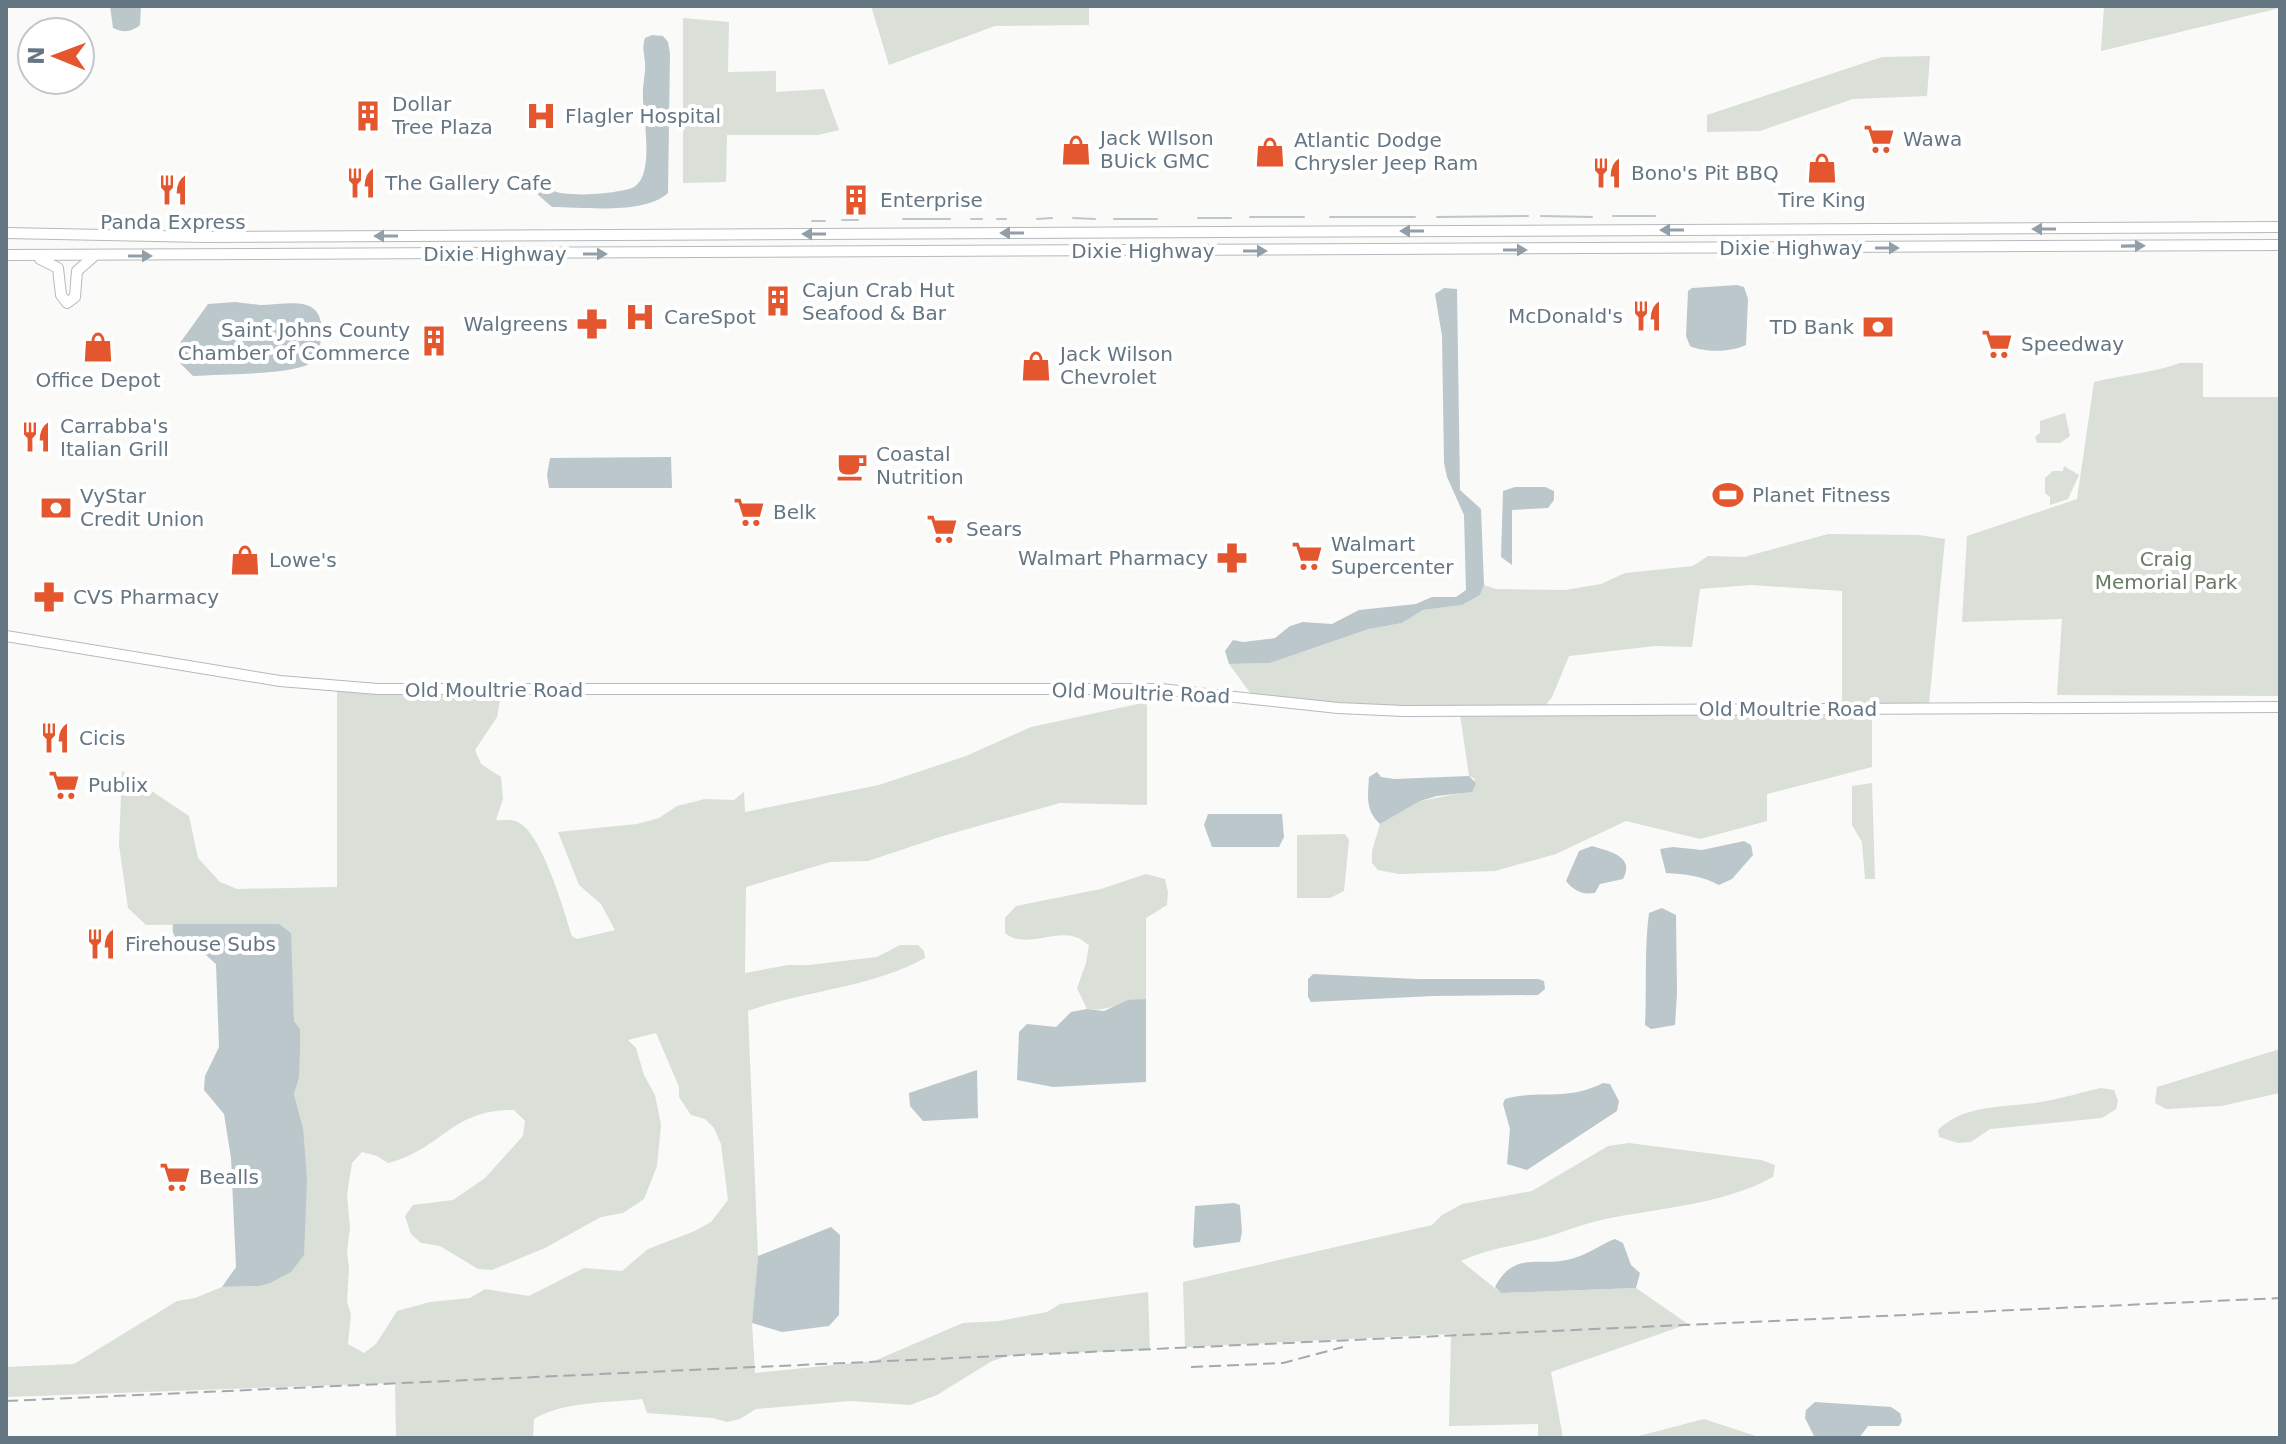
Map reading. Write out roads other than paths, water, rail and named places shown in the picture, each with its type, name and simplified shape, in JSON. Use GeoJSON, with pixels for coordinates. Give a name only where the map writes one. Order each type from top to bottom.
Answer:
{"type":"FeatureCollection","features":[{"type":"Feature","properties":{"kind":"main road","name":"Dixie Highway"},"geometry":{"type":"LineString","coordinates":[[6,233],[192,237],[2278,227]]}},
{"type":"Feature","properties":{"kind":"main road"},"geometry":{"type":"LineString","coordinates":[[2278,227],[2278,245]]}},
{"type":"Feature","properties":{"kind":"main road"},"geometry":{"type":"LineString","coordinates":[[1064,233],[1065,252]]}},
{"type":"Feature","properties":{"kind":"main road","name":"Dixie Highway"},"geometry":{"type":"LineString","coordinates":[[6,255],[2278,245]]}},
{"type":"Feature","properties":{"kind":"main road"},"geometry":{"type":"LineString","coordinates":[[34,257],[58,268],[61,295],[67,303],[75,297],[77,271],[94,255]]}},
{"type":"Feature","properties":{"kind":"main road","name":"Old Moultrie Road"},"geometry":{"type":"LineString","coordinates":[[6,636],[268,679],[378,689],[1161,689],[1338,708],[1404,711],[2280,707]]}},
{"type":"Feature","properties":{"kind":"waterway"},"geometry":{"type":"LineString","coordinates":[[1437,217],[1528,216]]}},
{"type":"Feature","properties":{"kind":"waterway"},"geometry":{"type":"LineString","coordinates":[[1541,216],[1592,217]]}},
{"type":"Feature","properties":{"kind":"waterway"},"geometry":{"type":"LineString","coordinates":[[1613,216],[1655,216]]}},
{"type":"Feature","properties":{"kind":"waterway"},"geometry":{"type":"LineString","coordinates":[[1250,217],[1304,217]]}},
{"type":"Feature","properties":{"kind":"waterway"},"geometry":{"type":"LineString","coordinates":[[1330,217],[1415,217]]}},
{"type":"Feature","properties":{"kind":"waterway"},"geometry":{"type":"LineString","coordinates":[[1037,219],[1052,218]]}},
{"type":"Feature","properties":{"kind":"waterway"},"geometry":{"type":"LineString","coordinates":[[1073,218],[1095,219]]}},
{"type":"Feature","properties":{"kind":"waterway"},"geometry":{"type":"LineString","coordinates":[[1198,218],[1231,218]]}},
{"type":"Feature","properties":{"kind":"waterway"},"geometry":{"type":"LineString","coordinates":[[903,219],[950,219]]}},
{"type":"Feature","properties":{"kind":"waterway"},"geometry":{"type":"LineString","coordinates":[[971,219],[982,219]]}},
{"type":"Feature","properties":{"kind":"waterway"},"geometry":{"type":"LineString","coordinates":[[997,219],[1006,219]]}},
{"type":"Feature","properties":{"kind":"waterway"},"geometry":{"type":"LineString","coordinates":[[1114,219],[1157,219]]}},
{"type":"Feature","properties":{"kind":"waterway"},"geometry":{"type":"LineString","coordinates":[[842,220],[858,220]]}},
{"type":"Feature","properties":{"kind":"waterway"},"geometry":{"type":"LineString","coordinates":[[812,221],[825,221]]}},
{"type":"Feature","properties":{"kind":"railway"},"geometry":{"type":"LineString","coordinates":[[6,1401],[2280,1298]]}},
{"type":"Feature","properties":{"kind":"railway"},"geometry":{"type":"LineString","coordinates":[[1191,1367],[1283,1363],[1343,1347]]}},
{"type":"Feature","properties":{"kind":"place","name":"Dollar Tree Plaza"},"geometry":{"type":"Point","coordinates":[368,116]}},
{"type":"Feature","properties":{"kind":"place","name":"Flagler Hospital"},"geometry":{"type":"Point","coordinates":[541,116]}},
{"type":"Feature","properties":{"kind":"place","name":"Wawa"},"geometry":{"type":"Point","coordinates":[1879,139]}},
{"type":"Feature","properties":{"kind":"place","name":"Jack WIlson BUick GMC"},"geometry":{"type":"Point","coordinates":[1076,150]}},
{"type":"Feature","properties":{"kind":"place","name":"Atlantic Dodge Chrysler Jeep Ram"},"geometry":{"type":"Point","coordinates":[1270,152]}},
{"type":"Feature","properties":{"kind":"place","name":"Tire King"},"geometry":{"type":"Point","coordinates":[1822,168]}},
{"type":"Feature","properties":{"kind":"place","name":"Bono's Pit BBQ"},"geometry":{"type":"Point","coordinates":[1607,173]}},
{"type":"Feature","properties":{"kind":"place","name":"The Gallery Cafe"},"geometry":{"type":"Point","coordinates":[361,183]}},
{"type":"Feature","properties":{"kind":"place","name":"Panda Express"},"geometry":{"type":"Point","coordinates":[173,190]}},
{"type":"Feature","properties":{"kind":"place","name":"Enterprise"},"geometry":{"type":"Point","coordinates":[856,200]}},
{"type":"Feature","properties":{"kind":"place","name":"Cajun Crab Hut Seafood & Bar"},"geometry":{"type":"Point","coordinates":[778,301]}},
{"type":"Feature","properties":{"kind":"place","name":"McDonald's"},"geometry":{"type":"Point","coordinates":[1647,316]}},
{"type":"Feature","properties":{"kind":"place","name":"CareSpot"},"geometry":{"type":"Point","coordinates":[640,317]}},
{"type":"Feature","properties":{"kind":"place","name":"Walgreens"},"geometry":{"type":"Point","coordinates":[592,324]}},
{"type":"Feature","properties":{"kind":"place","name":"TD Bank"},"geometry":{"type":"Point","coordinates":[1878,327]}},
{"type":"Feature","properties":{"kind":"place","name":"Saint Johns County Chamber of Commerce"},"geometry":{"type":"Point","coordinates":[434,341]}},
{"type":"Feature","properties":{"kind":"place","name":"Speedway"},"geometry":{"type":"Point","coordinates":[1997,344]}},
{"type":"Feature","properties":{"kind":"place","name":"Office Depot"},"geometry":{"type":"Point","coordinates":[98,347]}},
{"type":"Feature","properties":{"kind":"place","name":"Jack Wilson Chevrolet"},"geometry":{"type":"Point","coordinates":[1036,366]}},
{"type":"Feature","properties":{"kind":"place","name":"Carrabba's Italian Grill"},"geometry":{"type":"Point","coordinates":[36,437]}},
{"type":"Feature","properties":{"kind":"place","name":"Coastal Nutrition"},"geometry":{"type":"Point","coordinates":[852,466]}},
{"type":"Feature","properties":{"kind":"place","name":"Planet Fitness"},"geometry":{"type":"Point","coordinates":[1728,495]}},
{"type":"Feature","properties":{"kind":"place","name":"VyStar Credit Union"},"geometry":{"type":"Point","coordinates":[56,508]}},
{"type":"Feature","properties":{"kind":"place","name":"Belk"},"geometry":{"type":"Point","coordinates":[749,512]}},
{"type":"Feature","properties":{"kind":"place","name":"Sears"},"geometry":{"type":"Point","coordinates":[942,529]}},
{"type":"Feature","properties":{"kind":"place","name":"Walmart Supercenter"},"geometry":{"type":"Point","coordinates":[1307,556]}},
{"type":"Feature","properties":{"kind":"place","name":"Walmart Pharmacy"},"geometry":{"type":"Point","coordinates":[1232,558]}},
{"type":"Feature","properties":{"kind":"place","name":"Lowe's"},"geometry":{"type":"Point","coordinates":[245,560]}},
{"type":"Feature","properties":{"kind":"place","name":"CVS Pharmacy"},"geometry":{"type":"Point","coordinates":[49,597]}},
{"type":"Feature","properties":{"kind":"place","name":"Cicis"},"geometry":{"type":"Point","coordinates":[55,738]}},
{"type":"Feature","properties":{"kind":"place","name":"Publix"},"geometry":{"type":"Point","coordinates":[64,785]}},
{"type":"Feature","properties":{"kind":"place","name":"Firehouse Subs"},"geometry":{"type":"Point","coordinates":[101,944]}},
{"type":"Feature","properties":{"kind":"place","name":"Bealls"},"geometry":{"type":"Point","coordinates":[175,1177]}},
{"type":"Feature","properties":{"kind":"park label","name":"Craig Memorial Park"},"geometry":{"type":"Point","coordinates":[2166,570]}}]}
